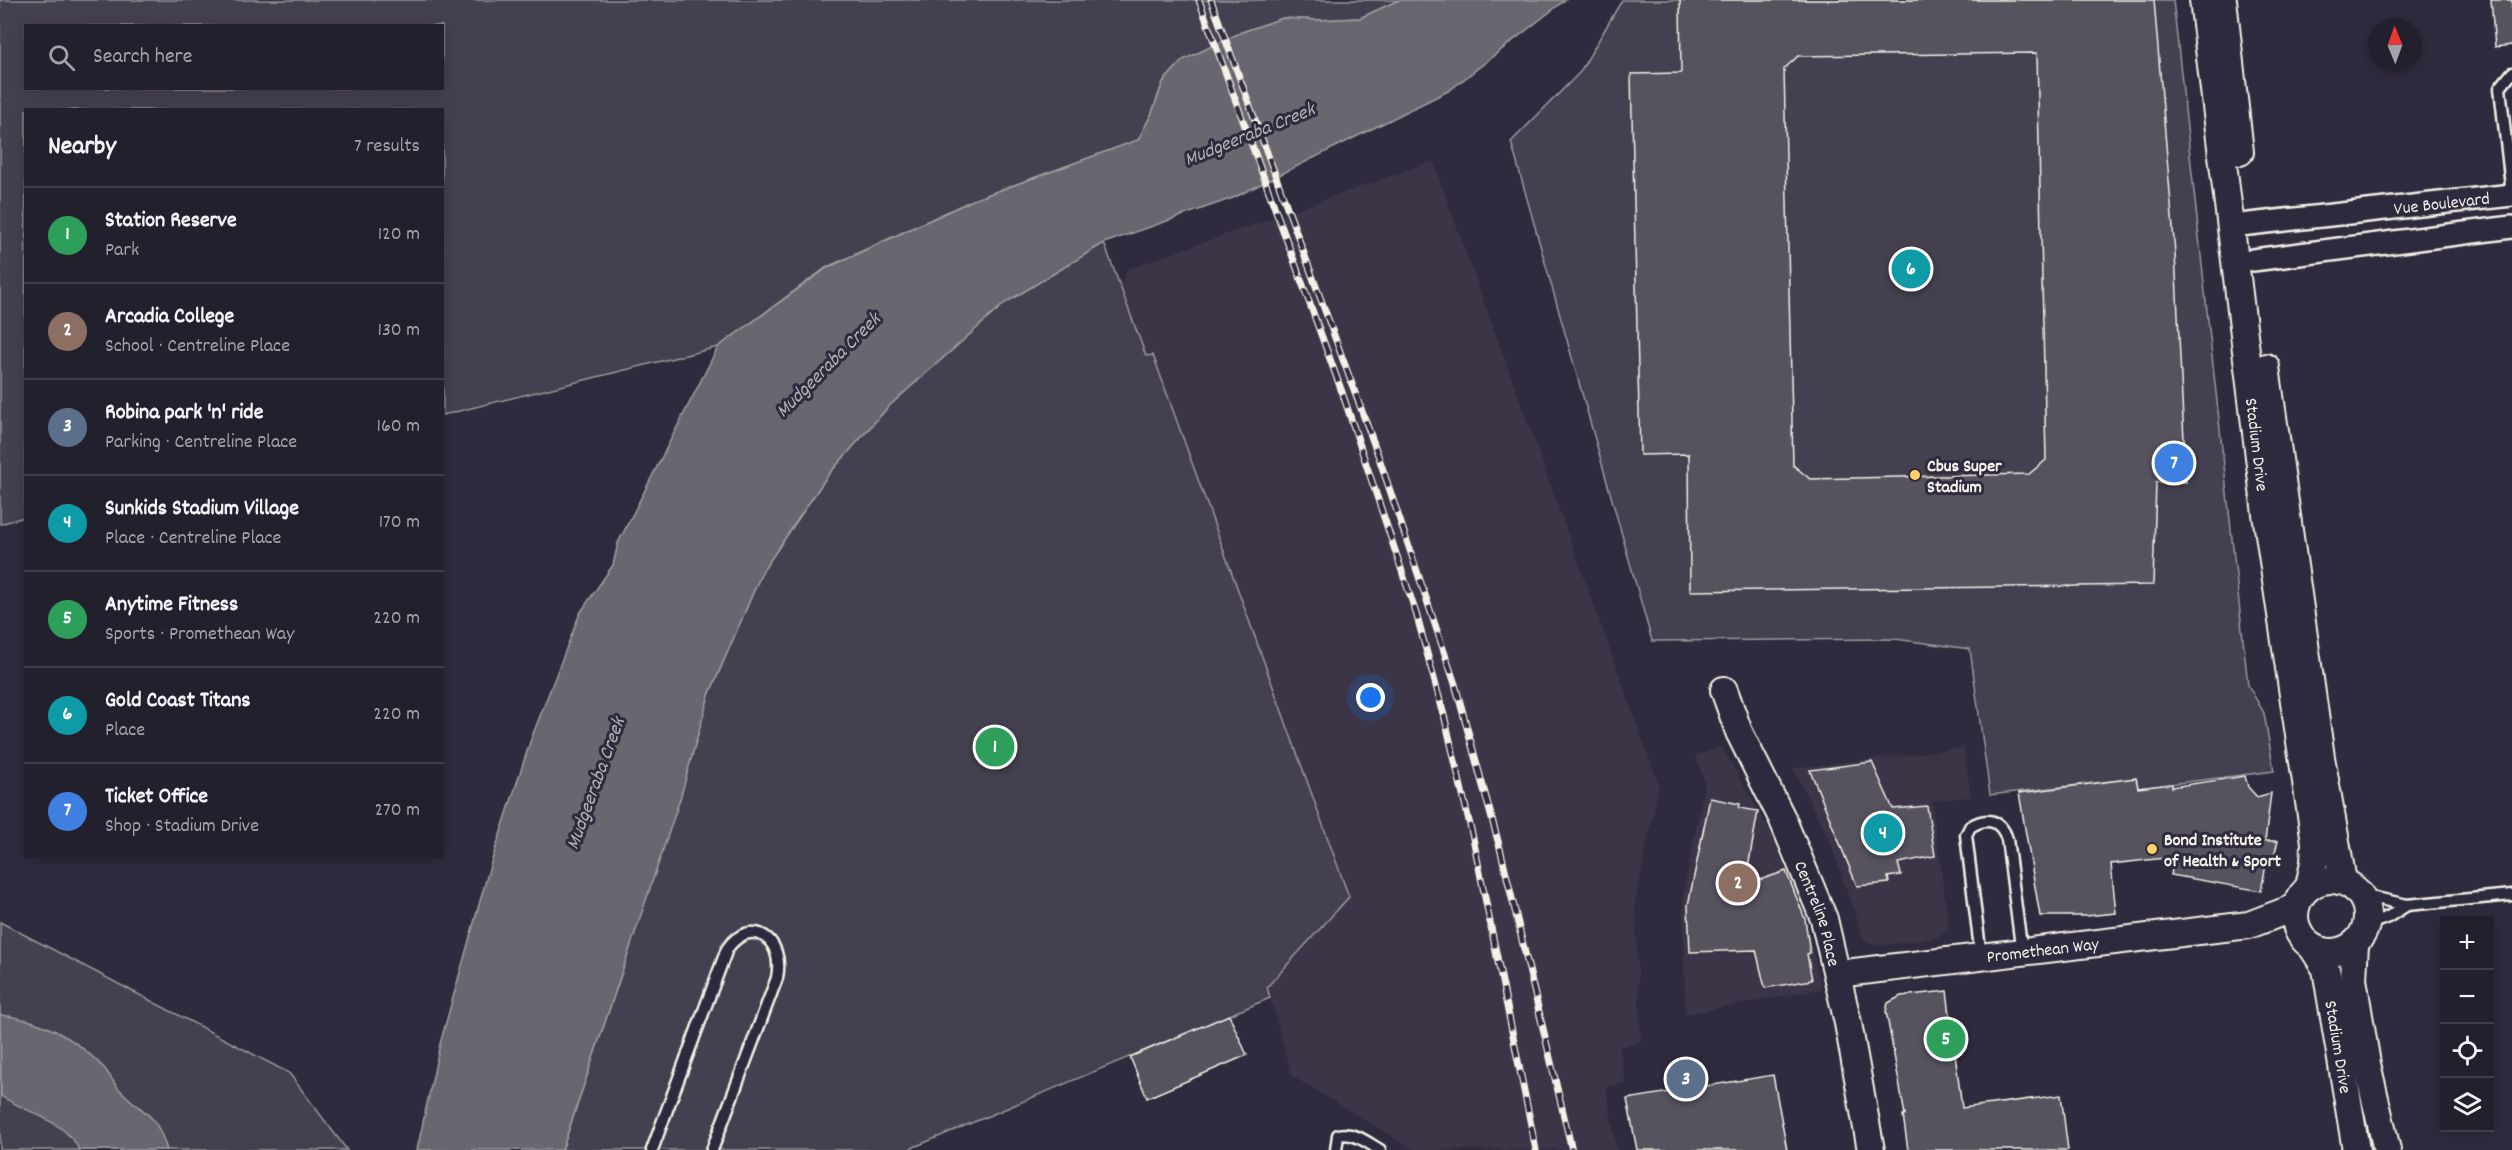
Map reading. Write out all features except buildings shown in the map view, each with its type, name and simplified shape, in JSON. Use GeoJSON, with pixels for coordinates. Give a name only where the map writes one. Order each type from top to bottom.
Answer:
{"type":"FeatureCollection","features":[{"type":"Feature","properties":{"kind":"street","name":"Stadium Drive"},"geometry":{"type":"LineString","coordinates":[[2204,0],[2240,225],[2253,260],[2285,511],[2320,757],[2353,888]]}},
{"type":"Feature","properties":{"kind":"street","name":"Stadium Drive"},"geometry":{"type":"LineString","coordinates":[[2223,0],[2240,225],[2268,526],[2315,842],[2314,862],[2302,897]]}},
{"type":"Feature","properties":{"kind":"street","name":"Vue Boulevard"},"geometry":{"type":"LineString","coordinates":[[2240,225],[2512,195]]}},
{"type":"Feature","properties":{"kind":"street","name":"Vue Boulevard"},"geometry":{"type":"LineString","coordinates":[[2369,211],[2375,244]]}},
{"type":"Feature","properties":{"kind":"street","name":"Vue Boulevard"},"geometry":{"type":"LineString","coordinates":[[2253,260],[2512,227]]}},
{"type":"Feature","properties":{"kind":"street","name":"Centreline Place"},"geometry":{"type":"LineString","coordinates":[[1724,690],[1739,732],[1803,865],[1824,919],[1871,1150]]}},
{"type":"Feature","properties":{"kind":"street"},"geometry":{"type":"LineString","coordinates":[[2331,879],[2353,888],[2366,904],[2361,934],[2334,953],[2306,941],[2249,925],[2302,897],[2319,881],[2331,879]]}},
{"type":"Feature","properties":{"kind":"street"},"geometry":{"type":"LineString","coordinates":[[2302,897],[2294,917],[2306,941]]}},
{"type":"Feature","properties":{"kind":"street","name":"Promethean Way"},"geometry":{"type":"LineString","coordinates":[[1837,974],[2249,925]]}},
{"type":"Feature","properties":{"kind":"street","name":"Stadium Drive"},"geometry":{"type":"LineString","coordinates":[[2361,934],[2353,979],[2367,1064],[2387,1150]]}},
{"type":"Feature","properties":{"kind":"street","name":"Stadium Drive"},"geometry":{"type":"LineString","coordinates":[[2306,941],[2326,969],[2356,1150]]}},
{"type":"Feature","properties":{"kind":"lane"},"geometry":{"type":"LineString","coordinates":[[2512,73],[2500,88],[2510,158],[2512,195]]}},
{"type":"Feature","properties":{"kind":"lane"},"geometry":{"type":"LineString","coordinates":[[1981,958],[1966,835],[1970,827],[1989,819],[2001,827],[2007,839],[2022,953]]}},
{"type":"Feature","properties":{"kind":"lane"},"geometry":{"type":"LineString","coordinates":[[2353,888],[2407,905],[2512,895]]}},
{"type":"Feature","properties":{"kind":"lane"},"geometry":{"type":"LineString","coordinates":[[2361,934],[2407,905]]}},
{"type":"Feature","properties":{"kind":"lane"},"geometry":{"type":"LineString","coordinates":[[652,1150],[728,949],[737,939],[758,934],[774,945],[778,957],[778,972],[712,1150]]}},
{"type":"Feature","properties":{"kind":"lane"},"geometry":{"type":"LineString","coordinates":[[1336,1150],[1336,1139],[1338,1135],[1344,1133],[1364,1140],[1380,1150]]}},
{"type":"Feature","properties":{"kind":"shaded area"},"geometry":{"type":"Polygon","coordinates":[[[0,0],[1399,0],[1360,18],[1318,20],[1283,18],[1242,32],[1183,60],[1163,82],[1152,113],[1138,140],[973,200],[827,267],[718,347],[444,415],[444,108],[24,108],[24,517],[0,524],[0,0]]]}},
{"type":"Feature","properties":{"kind":"shaded area","name":"Cbus Super Stadium"},"geometry":{"type":"Polygon","coordinates":[[[1622,0],[2173,0],[2248,685],[2264,713],[2274,771],[2138,788],[2136,778],[1990,795],[1970,649],[1895,639],[1652,641],[1511,142],[1580,72],[1622,0]]]}},
{"type":"Feature","properties":{"kind":"shaded area"},"geometry":{"type":"Polygon","coordinates":[[[1433,161],[1659,785],[1635,903],[1641,1042],[1619,1047],[1626,1083],[1606,1087],[1617,1150],[1414,1150],[1292,1076],[1267,987],[1349,897],[1153,355],[1146,356],[1120,285],[1128,269],[1433,161]]]}},
{"type":"Feature","properties":{"kind":"shaded area"},"geometry":{"type":"Polygon","coordinates":[[[1104,243],[1146,356],[1153,355],[1349,897],[1267,987],[1270,998],[907,1150],[562,1150],[630,948],[709,695],[762,572],[828,475],[889,406],[1005,303],[1104,243]]]}},
{"type":"Feature","properties":{"kind":"shaded area"},"geometry":{"type":"Polygon","coordinates":[[[1722,747],[1774,838],[1805,919],[1822,989],[1685,1014],[1683,895],[1705,783],[1695,755],[1722,747]]]}},
{"type":"Feature","properties":{"kind":"shaded area"},"geometry":{"type":"Polygon","coordinates":[[[1964,748],[1971,797],[1932,801],[1949,929],[1937,938],[1877,946],[1863,940],[1832,846],[1793,768],[1964,748]]]}},
{"type":"Feature","properties":{"kind":"shaded area"},"geometry":{"type":"Polygon","coordinates":[[[0,922],[289,1073],[347,1150],[0,1150],[0,922]]]}},
{"type":"Feature","properties":{"kind":"water","name":"Mudgeeraba Creek"},"geometry":{"type":"Polygon","coordinates":[[[1399,0],[1565,0],[1450,90],[1233,198],[1104,243],[1005,303],[889,406],[828,475],[762,572],[709,695],[680,799],[562,1150],[417,1150],[440,1044],[489,869],[531,739],[580,613],[613,565],[618,543],[718,347],[827,268],[973,200],[1138,140],[1152,113],[1163,82],[1183,60],[1242,32],[1283,18],[1318,20],[1360,18],[1399,0]]]}},
{"type":"Feature","properties":{"kind":"water"},"geometry":{"type":"Polygon","coordinates":[[[0,1015],[43,1025],[81,1047],[104,1068],[120,1090],[153,1120],[163,1137],[167,1150],[79,1150],[66,1132],[56,1125],[1,1096],[0,1015]]]}},
{"type":"Feature","properties":{"kind":"railway"},"geometry":{"type":"LineString","coordinates":[[1199,0],[1342,392],[1416,613],[1445,719],[1473,838],[1536,1150]]}},
{"type":"Feature","properties":{"kind":"railway"},"geometry":{"type":"LineString","coordinates":[[1211,0],[1378,455],[1455,684],[1501,852],[1572,1150]]}},
{"type":"Feature","properties":{"kind":"place","name":"Gold Coast Titans"},"geometry":{"type":"Point","coordinates":[1911,269]}},
{"type":"Feature","properties":{"kind":"place","name":"Ticket Office"},"geometry":{"type":"Point","coordinates":[2174,463]}},
{"type":"Feature","properties":{"kind":"place","name":"Cbus Super Stadium"},"geometry":{"type":"Point","coordinates":[1915,475]}},
{"type":"Feature","properties":{"kind":"place","name":"Station Reserve"},"geometry":{"type":"Point","coordinates":[995,747]}},
{"type":"Feature","properties":{"kind":"place","name":"Sunkids Stadium Village"},"geometry":{"type":"Point","coordinates":[1883,833]}},
{"type":"Feature","properties":{"kind":"place","name":"Bond Institute of Health & Sport"},"geometry":{"type":"Point","coordinates":[2152,849]}},
{"type":"Feature","properties":{"kind":"place","name":"Arcadia College"},"geometry":{"type":"Point","coordinates":[1738,883]}},
{"type":"Feature","properties":{"kind":"place","name":"Anytime Fitness"},"geometry":{"type":"Point","coordinates":[1946,1039]}},
{"type":"Feature","properties":{"kind":"place","name":"Robina park 'n' ride"},"geometry":{"type":"Point","coordinates":[1686,1079]}}]}
